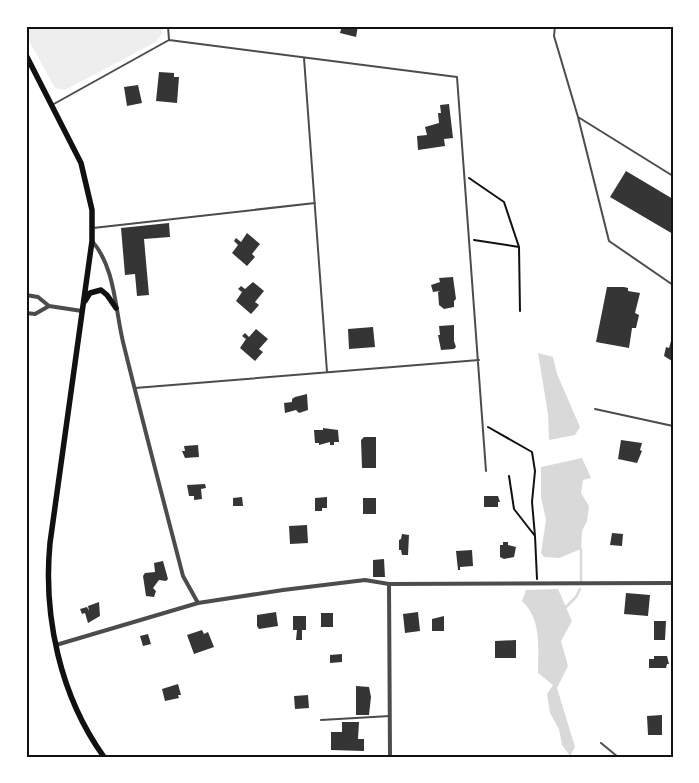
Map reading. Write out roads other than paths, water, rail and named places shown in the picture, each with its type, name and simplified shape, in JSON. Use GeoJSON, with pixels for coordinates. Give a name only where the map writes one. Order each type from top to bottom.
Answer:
{"type":"FeatureCollection","features":[{"type":"Feature","properties":{"kind":"main road"},"geometry":{"type":"LineString","coordinates":[[26,55],[81,163],[92,210],[92,241],[48,566],[51,616],[63,672],[83,722],[104,757]]}},
{"type":"Feature","properties":{"kind":"main road"},"geometry":{"type":"LineString","coordinates":[[83,303],[90,293],[101,290],[116,308]]}},
{"type":"Feature","properties":{"kind":"street"},"geometry":{"type":"LineString","coordinates":[[92,241],[101,251],[107,267],[135,388],[183,576],[198,603]]}},
{"type":"Feature","properties":{"kind":"street"},"geometry":{"type":"LineString","coordinates":[[26,295],[38,297],[50,306],[82,311]]}},
{"type":"Feature","properties":{"kind":"street"},"geometry":{"type":"LineString","coordinates":[[26,313],[35,314],[50,306]]}},
{"type":"Feature","properties":{"kind":"street"},"geometry":{"type":"LineString","coordinates":[[56,645],[198,603],[365,580],[389,584],[673,584]]}},
{"type":"Feature","properties":{"kind":"street"},"geometry":{"type":"LineString","coordinates":[[389,584],[390,757]]}},
{"type":"Feature","properties":{"kind":"lane"},"geometry":{"type":"LineString","coordinates":[[168,26],[169,40]]}},
{"type":"Feature","properties":{"kind":"lane"},"geometry":{"type":"LineString","coordinates":[[555,26],[554,36],[578,117],[610,241],[673,285]]}},
{"type":"Feature","properties":{"kind":"lane"},"geometry":{"type":"LineString","coordinates":[[52,105],[169,40],[457,77],[486,471]]}},
{"type":"Feature","properties":{"kind":"lane"},"geometry":{"type":"LineString","coordinates":[[304,57],[327,372]]}},
{"type":"Feature","properties":{"kind":"lane"},"geometry":{"type":"LineString","coordinates":[[578,117],[673,176]]}},
{"type":"Feature","properties":{"kind":"lane"},"geometry":{"type":"LineString","coordinates":[[92,228],[315,204]]}},
{"type":"Feature","properties":{"kind":"lane"},"geometry":{"type":"LineString","coordinates":[[135,388],[479,360]]}},
{"type":"Feature","properties":{"kind":"lane"},"geometry":{"type":"LineString","coordinates":[[595,409],[673,426]]}},
{"type":"Feature","properties":{"kind":"lane"},"geometry":{"type":"LineString","coordinates":[[321,720],[390,716]]}},
{"type":"Feature","properties":{"kind":"lane"},"geometry":{"type":"LineString","coordinates":[[601,743],[618,757]]}},
{"type":"Feature","properties":{"kind":"waterway"},"geometry":{"type":"LineString","coordinates":[[581,549],[581,581]]}},
{"type":"Feature","properties":{"kind":"waterway"},"geometry":{"type":"LineString","coordinates":[[565,608],[576,597],[580,589]]}}]}
